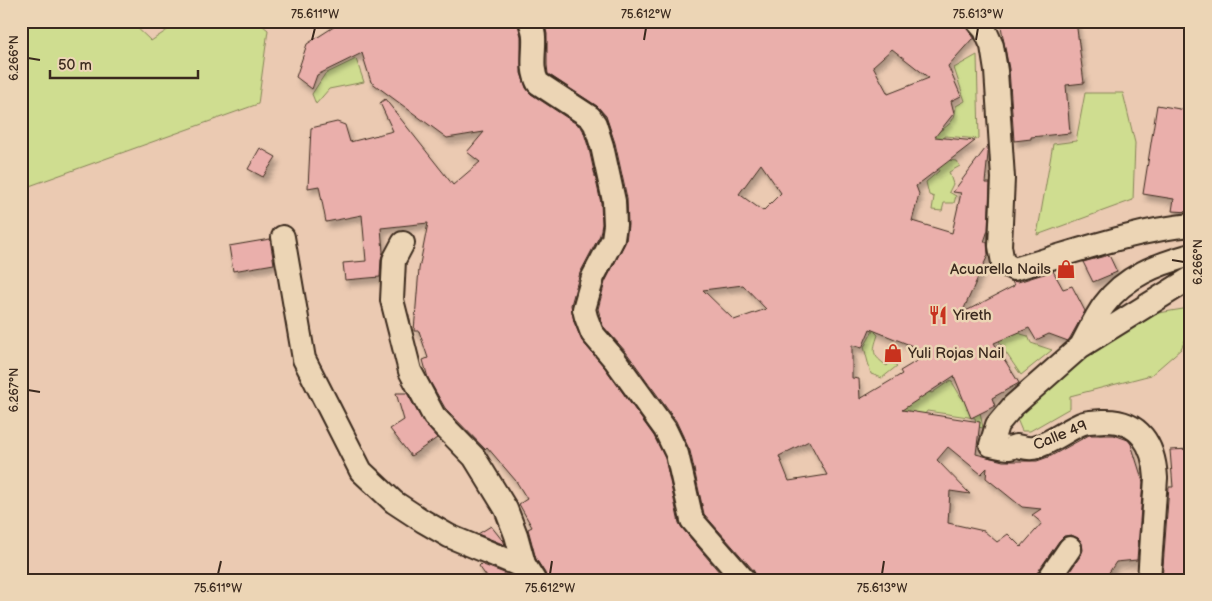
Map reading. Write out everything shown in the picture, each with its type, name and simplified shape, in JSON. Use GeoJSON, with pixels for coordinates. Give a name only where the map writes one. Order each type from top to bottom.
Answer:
{"type":"FeatureCollection","features":[{"type":"Feature","properties":{"kind":"street"},"geometry":{"type":"LineString","coordinates":[[530,21],[534,34],[533,66],[538,83],[590,117],[595,124],[602,146],[614,202],[615,224],[613,239],[593,277],[584,309],[592,334],[615,360],[665,429],[677,454],[692,520],[744,580]]}},
{"type":"Feature","properties":{"kind":"street"},"geometry":{"type":"LineString","coordinates":[[978,21],[986,30],[992,46],[996,71],[1003,178],[1000,246],[1003,263],[1014,269],[1100,244],[1171,227],[1191,225]]}},
{"type":"Feature","properties":{"kind":"street"},"geometry":{"type":"LineString","coordinates":[[283,237],[304,359],[361,470],[394,502],[449,536],[519,565],[529,572]]}},
{"type":"Feature","properties":{"kind":"street"},"geometry":{"type":"LineString","coordinates":[[403,244],[394,260],[392,300],[410,371],[434,416],[474,457],[506,509],[529,572]]}},
{"type":"Feature","properties":{"kind":"street","name":"Calle 49"},"geometry":{"type":"LineString","coordinates":[[1080,347],[1106,303],[1121,287],[1138,274],[1165,262],[1191,254]]}},
{"type":"Feature","properties":{"kind":"street","name":"Calle 49"},"geometry":{"type":"LineString","coordinates":[[1150,580],[1156,478],[1155,463],[1152,451],[1140,434],[1130,426],[1120,423],[1095,422],[1083,423],[1034,448],[1015,446],[1009,448],[991,445],[997,425],[1013,406],[1080,347],[1191,278]]}},
{"type":"Feature","properties":{"kind":"street"},"geometry":{"type":"LineString","coordinates":[[1048,580],[1070,548]]}},
{"type":"Feature","properties":{"kind":"green space"},"geometry":{"type":"Polygon","coordinates":[[[21,21],[130,21],[151,41],[181,21],[257,21],[268,30],[258,104],[21,189],[21,21]]]}},
{"type":"Feature","properties":{"kind":"green space"},"geometry":{"type":"Polygon","coordinates":[[[977,55],[979,139],[945,136],[944,160],[957,161],[960,166],[949,172],[953,184],[949,192],[956,196],[954,203],[944,203],[942,211],[932,210],[934,197],[929,195],[926,182],[939,171],[934,134],[950,123],[956,112],[956,106],[965,101],[954,68],[977,55]]]}},
{"type":"Feature","properties":{"kind":"green space"},"geometry":{"type":"Polygon","coordinates":[[[356,59],[364,82],[329,89],[316,104],[312,94],[325,74],[356,59]]]}},
{"type":"Feature","properties":{"kind":"green space"},"geometry":{"type":"Polygon","coordinates":[[[1085,93],[1123,93],[1135,143],[1133,200],[1037,235],[1053,144],[1076,141],[1085,93]]]}},
{"type":"Feature","properties":{"kind":"green space"},"geometry":{"type":"Polygon","coordinates":[[[1191,302],[1191,327],[1181,349],[1151,375],[1070,396],[1070,408],[1030,431],[1022,431],[1017,419],[1022,407],[1134,317],[1183,309],[1191,302]]]}},
{"type":"Feature","properties":{"kind":"green space"},"geometry":{"type":"Polygon","coordinates":[[[883,313],[885,315],[875,332],[878,335],[874,349],[875,353],[878,359],[887,366],[891,362],[897,366],[882,378],[871,374],[864,347],[883,313]]]}},
{"type":"Feature","properties":{"kind":"green space"},"geometry":{"type":"Polygon","coordinates":[[[1013,320],[1021,334],[1028,336],[1031,343],[1052,350],[1021,375],[994,331],[1013,320]]]}},
{"type":"Feature","properties":{"kind":"green space"},"geometry":{"type":"Polygon","coordinates":[[[951,380],[961,397],[980,412],[983,428],[977,427],[975,418],[927,411],[925,414],[907,415],[881,394],[932,393],[951,380]]]}},
{"type":"Feature","properties":{"kind":"building"},"geometry":{"type":"Polygon","coordinates":[[[343,21],[517,21],[521,36],[521,73],[526,88],[531,94],[583,130],[601,203],[602,224],[600,235],[580,273],[571,305],[574,322],[582,341],[605,368],[654,436],[665,458],[679,523],[726,580],[547,580],[536,559],[528,529],[532,527],[519,504],[527,499],[516,481],[487,447],[485,449],[445,408],[428,378],[423,360],[428,358],[419,331],[414,331],[419,269],[428,223],[381,228],[383,252],[380,277],[345,280],[343,263],[366,261],[362,215],[326,222],[319,186],[308,188],[311,128],[337,122],[345,125],[350,142],[393,131],[380,103],[385,99],[453,185],[480,162],[467,152],[484,132],[447,138],[371,82],[362,53],[317,75],[312,89],[296,77],[307,44],[343,21]]]}},
{"type":"Feature","properties":{"kind":"building"},"geometry":{"type":"Polygon","coordinates":[[[544,21],[732,21],[736,23],[738,21],[964,21],[967,29],[975,39],[972,39],[948,66],[961,96],[951,101],[954,113],[935,137],[975,141],[916,186],[919,194],[912,221],[952,233],[961,193],[953,192],[988,145],[985,183],[990,183],[988,230],[984,242],[987,242],[988,255],[962,313],[1014,286],[1012,281],[1018,282],[1053,271],[1063,289],[1072,286],[1085,311],[1068,341],[1049,334],[1036,340],[1029,328],[994,343],[1019,383],[992,398],[995,406],[971,418],[954,376],[902,410],[980,422],[976,454],[1003,461],[1037,461],[1051,456],[1089,435],[1114,435],[1128,440],[1143,482],[1137,560],[1116,562],[1104,580],[1064,580],[1083,550],[1082,543],[1078,538],[1071,535],[1064,536],[1059,541],[1037,573],[1035,580],[757,580],[754,571],[704,514],[690,451],[676,421],[626,352],[603,326],[598,309],[605,282],[626,241],[628,225],[627,198],[615,143],[606,116],[597,106],[548,74],[547,34],[544,21]],[[892,49],[873,66],[888,94],[929,78],[892,49]],[[761,164],[739,194],[763,211],[781,193],[761,164]],[[743,285],[703,290],[734,320],[766,309],[743,285]],[[870,329],[862,348],[852,345],[852,378],[859,379],[860,399],[902,374],[900,371],[930,353],[870,329]],[[809,441],[779,456],[789,481],[827,475],[809,441]],[[948,447],[937,460],[970,494],[950,491],[948,523],[984,531],[997,542],[1008,534],[1021,547],[1042,523],[1032,515],[1041,509],[1022,507],[986,478],[987,468],[981,474],[948,447]]]}},
{"type":"Feature","properties":{"kind":"building"},"geometry":{"type":"Polygon","coordinates":[[[1000,21],[1076,21],[1084,83],[1066,85],[1070,133],[1031,137],[1031,139],[1014,141],[1009,69],[1000,21]]]}},
{"type":"Feature","properties":{"kind":"building"},"geometry":{"type":"Polygon","coordinates":[[[1157,105],[1191,111],[1191,212],[1172,211],[1174,199],[1143,194],[1157,105]]]}},
{"type":"Feature","properties":{"kind":"building"},"geometry":{"type":"Polygon","coordinates":[[[260,148],[276,157],[263,177],[248,169],[260,148]]]}},
{"type":"Feature","properties":{"kind":"building"},"geometry":{"type":"Polygon","coordinates":[[[270,239],[274,264],[233,271],[229,246],[270,239]]]}},
{"type":"Feature","properties":{"kind":"building"},"geometry":{"type":"Polygon","coordinates":[[[1109,255],[1117,272],[1093,282],[1083,262],[1109,255]]]}},
{"type":"Feature","properties":{"kind":"building"},"geometry":{"type":"Polygon","coordinates":[[[396,393],[407,393],[423,422],[437,438],[411,456],[390,429],[404,420],[396,393]]]}},
{"type":"Feature","properties":{"kind":"building"},"geometry":{"type":"Polygon","coordinates":[[[1191,449],[1191,577],[1162,580],[1169,487],[1173,487],[1170,450],[1191,449]]]}},
{"type":"Feature","properties":{"kind":"building"},"geometry":{"type":"Polygon","coordinates":[[[491,526],[503,539],[505,545],[478,534],[491,526]]]}},
{"type":"Feature","properties":{"kind":"building"},"geometry":{"type":"Polygon","coordinates":[[[481,564],[518,580],[489,580],[479,566],[481,564]]]}},
{"type":"Feature","properties":{"kind":"place","name":"Acuarella Nails"},"geometry":{"type":"Point","coordinates":[1066,269]}},
{"type":"Feature","properties":{"kind":"place","name":"Yireth"},"geometry":{"type":"Point","coordinates":[938,315]}},
{"type":"Feature","properties":{"kind":"place","name":"Yuli Rojas Nail"},"geometry":{"type":"Point","coordinates":[893,353]}}]}
